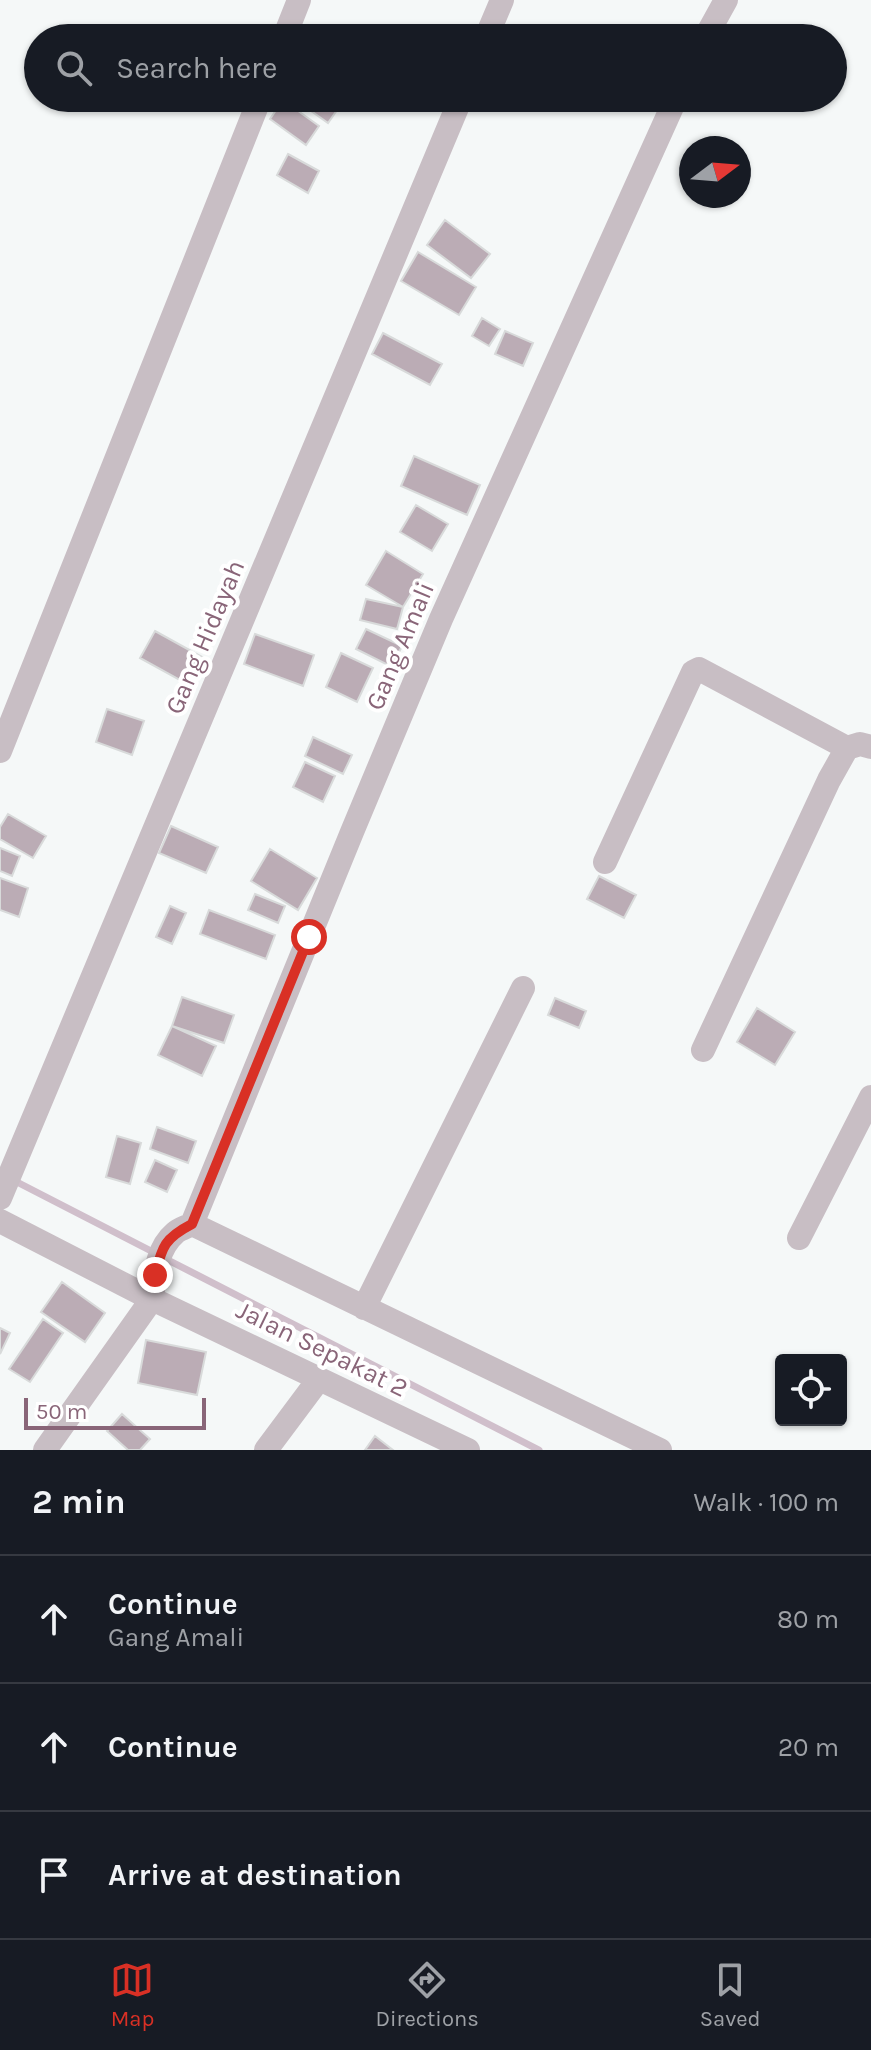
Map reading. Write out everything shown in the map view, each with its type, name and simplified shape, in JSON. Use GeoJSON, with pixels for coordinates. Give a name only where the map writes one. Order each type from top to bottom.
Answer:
{"type":"FeatureCollection","features":[{"type":"Feature","properties":{"kind":"street"},"geometry":{"type":"LineString","coordinates":[[290,24],[299,0]]}},
{"type":"Feature","properties":{"kind":"street"},"geometry":{"type":"LineString","coordinates":[[492,24],[502,0]]}},
{"type":"Feature","properties":{"kind":"street"},"geometry":{"type":"LineString","coordinates":[[713,24],[726,0]]}},
{"type":"Feature","properties":{"kind":"street"},"geometry":{"type":"LineString","coordinates":[[0,751],[254,112]]}},
{"type":"Feature","properties":{"kind":"street","name":"Gang Hidayah"},"geometry":{"type":"LineString","coordinates":[[0,1198],[455,112]]}},
{"type":"Feature","properties":{"kind":"street","name":"Gang Amali"},"geometry":{"type":"LineString","coordinates":[[192,1224],[441,619],[670,112]]}},
{"type":"Feature","properties":{"kind":"street"},"geometry":{"type":"LineString","coordinates":[[605,862],[693,672],[699,669],[859,748],[829,780],[703,1050]]}},
{"type":"Feature","properties":{"kind":"street"},"geometry":{"type":"LineString","coordinates":[[364,1308],[523,988]]}},
{"type":"Feature","properties":{"kind":"street"},"geometry":{"type":"LineString","coordinates":[[799,1238],[871,1097]]}},
{"type":"Feature","properties":{"kind":"street"},"geometry":{"type":"LineString","coordinates":[[45,1450],[152,1299],[161,1250],[174,1233],[192,1224],[660,1450]]}},
{"type":"Feature","properties":{"kind":"street","name":"Jalan Sepakat 2"},"geometry":{"type":"LineString","coordinates":[[2,1226],[468,1450]]}},
{"type":"Feature","properties":{"kind":"street"},"geometry":{"type":"LineString","coordinates":[[266,1450],[319,1379]]}},
{"type":"Feature","properties":{"kind":"building"},"geometry":{"type":"Polygon","coordinates":[[[275,112],[300,112],[319,126],[306,145],[270,119],[275,112]]]}},
{"type":"Feature","properties":{"kind":"building"},"geometry":{"type":"Polygon","coordinates":[[[313,112],[336,112],[328,123],[313,112]]]}},
{"type":"Feature","properties":{"kind":"building"},"geometry":{"type":"Polygon","coordinates":[[[288,154],[319,171],[308,193],[277,175],[288,154]]]}},
{"type":"Feature","properties":{"kind":"building"},"geometry":{"type":"Polygon","coordinates":[[[445,220],[490,254],[471,278],[427,245],[445,220]]]}},
{"type":"Feature","properties":{"kind":"building"},"geometry":{"type":"Polygon","coordinates":[[[418,252],[476,287],[459,315],[401,281],[418,252]]]}},
{"type":"Feature","properties":{"kind":"building"},"geometry":{"type":"Polygon","coordinates":[[[482,318],[500,329],[489,346],[472,336],[482,318]]]}},
{"type":"Feature","properties":{"kind":"building"},"geometry":{"type":"Polygon","coordinates":[[[505,331],[533,343],[523,366],[495,354],[505,331]]]}},
{"type":"Feature","properties":{"kind":"building"},"geometry":{"type":"Polygon","coordinates":[[[383,333],[442,364],[430,385],[372,354],[383,333]]]}},
{"type":"Feature","properties":{"kind":"building"},"geometry":{"type":"Polygon","coordinates":[[[414,456],[480,485],[467,515],[401,486],[414,456]]]}},
{"type":"Feature","properties":{"kind":"building"},"geometry":{"type":"Polygon","coordinates":[[[416,505],[448,524],[432,551],[400,532],[416,505]]]}},
{"type":"Feature","properties":{"kind":"building"},"geometry":{"type":"Polygon","coordinates":[[[386,551],[423,574],[403,607],[366,585],[386,551]]]}},
{"type":"Feature","properties":{"kind":"building"},"geometry":{"type":"Polygon","coordinates":[[[366,599],[403,607],[397,629],[360,620],[366,599]]]}},
{"type":"Feature","properties":{"kind":"building"},"geometry":{"type":"Polygon","coordinates":[[[366,629],[402,646],[392,667],[356,649],[366,629]]]}},
{"type":"Feature","properties":{"kind":"building"},"geometry":{"type":"Polygon","coordinates":[[[155,631],[202,657],[187,684],[140,658],[155,631]]]}},
{"type":"Feature","properties":{"kind":"building"},"geometry":{"type":"Polygon","coordinates":[[[255,634],[314,655],[303,686],[244,664],[255,634]]]}},
{"type":"Feature","properties":{"kind":"building"},"geometry":{"type":"Polygon","coordinates":[[[341,653],[373,668],[357,702],[326,687],[341,653]]]}},
{"type":"Feature","properties":{"kind":"building"},"geometry":{"type":"Polygon","coordinates":[[[107,709],[144,721],[132,755],[96,742],[107,709]]]}},
{"type":"Feature","properties":{"kind":"building"},"geometry":{"type":"Polygon","coordinates":[[[313,737],[352,755],[343,774],[305,756],[313,737]]]}},
{"type":"Feature","properties":{"kind":"building"},"geometry":{"type":"Polygon","coordinates":[[[305,762],[335,776],[323,802],[293,787],[305,762]]]}},
{"type":"Feature","properties":{"kind":"building"},"geometry":{"type":"Polygon","coordinates":[[[8,814],[46,836],[33,858],[0,839],[0,827],[8,814]]]}},
{"type":"Feature","properties":{"kind":"building"},"geometry":{"type":"Polygon","coordinates":[[[171,826],[218,847],[206,873],[159,853],[171,826]]]}},
{"type":"Feature","properties":{"kind":"building"},"geometry":{"type":"Polygon","coordinates":[[[0,848],[20,856],[12,876],[0,871],[0,848]]]}},
{"type":"Feature","properties":{"kind":"building"},"geometry":{"type":"Polygon","coordinates":[[[270,849],[317,878],[298,910],[251,881],[270,849]]]}},
{"type":"Feature","properties":{"kind":"building"},"geometry":{"type":"Polygon","coordinates":[[[599,876],[636,895],[624,918],[587,899],[599,876]]]}},
{"type":"Feature","properties":{"kind":"building"},"geometry":{"type":"Polygon","coordinates":[[[0,878],[28,888],[19,917],[0,910],[0,878]]]}},
{"type":"Feature","properties":{"kind":"building"},"geometry":{"type":"Polygon","coordinates":[[[255,894],[285,906],[278,923],[248,910],[255,894]]]}},
{"type":"Feature","properties":{"kind":"building"},"geometry":{"type":"Polygon","coordinates":[[[170,906],[186,913],[172,944],[156,937],[170,906]]]}},
{"type":"Feature","properties":{"kind":"building"},"geometry":{"type":"Polygon","coordinates":[[[209,910],[275,935],[266,959],[200,934],[209,910]]]}},
{"type":"Feature","properties":{"kind":"building"},"geometry":{"type":"Polygon","coordinates":[[[182,997],[234,1015],[224,1043],[172,1026],[182,997]]]}},
{"type":"Feature","properties":{"kind":"building"},"geometry":{"type":"Polygon","coordinates":[[[555,998],[586,1011],[579,1028],[548,1015],[555,998]]]}},
{"type":"Feature","properties":{"kind":"building"},"geometry":{"type":"Polygon","coordinates":[[[757,1008],[795,1032],[775,1065],[737,1042],[757,1008]]]}},
{"type":"Feature","properties":{"kind":"building"},"geometry":{"type":"Polygon","coordinates":[[[172,1026],[216,1046],[202,1076],[158,1055],[172,1026]]]}},
{"type":"Feature","properties":{"kind":"building"},"geometry":{"type":"Polygon","coordinates":[[[157,1127],[196,1141],[188,1163],[150,1149],[157,1127]]]}},
{"type":"Feature","properties":{"kind":"building"},"geometry":{"type":"Polygon","coordinates":[[[117,1136],[141,1143],[130,1184],[106,1177],[117,1136]]]}},
{"type":"Feature","properties":{"kind":"building"},"geometry":{"type":"Polygon","coordinates":[[[155,1160],[177,1170],[167,1192],[145,1182],[155,1160]]]}},
{"type":"Feature","properties":{"kind":"building"},"geometry":{"type":"Polygon","coordinates":[[[62,1282],[105,1313],[85,1342],[41,1312],[62,1282]]]}},
{"type":"Feature","properties":{"kind":"building"},"geometry":{"type":"Polygon","coordinates":[[[43,1319],[63,1333],[30,1382],[9,1369],[43,1319]]]}},
{"type":"Feature","properties":{"kind":"building"},"geometry":{"type":"Polygon","coordinates":[[[0,1328],[10,1333],[0,1354],[0,1328]]]}},
{"type":"Feature","properties":{"kind":"building"},"geometry":{"type":"Polygon","coordinates":[[[146,1340],[206,1352],[197,1395],[138,1383],[146,1340]]]}},
{"type":"Feature","properties":{"kind":"building"},"geometry":{"type":"Polygon","coordinates":[[[122,1414],[150,1439],[140,1450],[128,1450],[107,1431],[122,1414]]]}},
{"type":"Feature","properties":{"kind":"building"},"geometry":{"type":"Polygon","coordinates":[[[375,1436],[393,1450],[365,1450],[375,1436]]]}},
{"type":"Feature","properties":{"kind":"waterway"},"geometry":{"type":"LineString","coordinates":[[13,1180],[155,1253]]}},
{"type":"Feature","properties":{"kind":"waterway"},"geometry":{"type":"LineString","coordinates":[[166,1259],[539,1450]]}},
{"type":"Feature","properties":{"kind":"route"},"geometry":{"type":"LineString","coordinates":[[155,1275],[161,1250],[174,1233],[192,1224],[309,937]]}}]}
